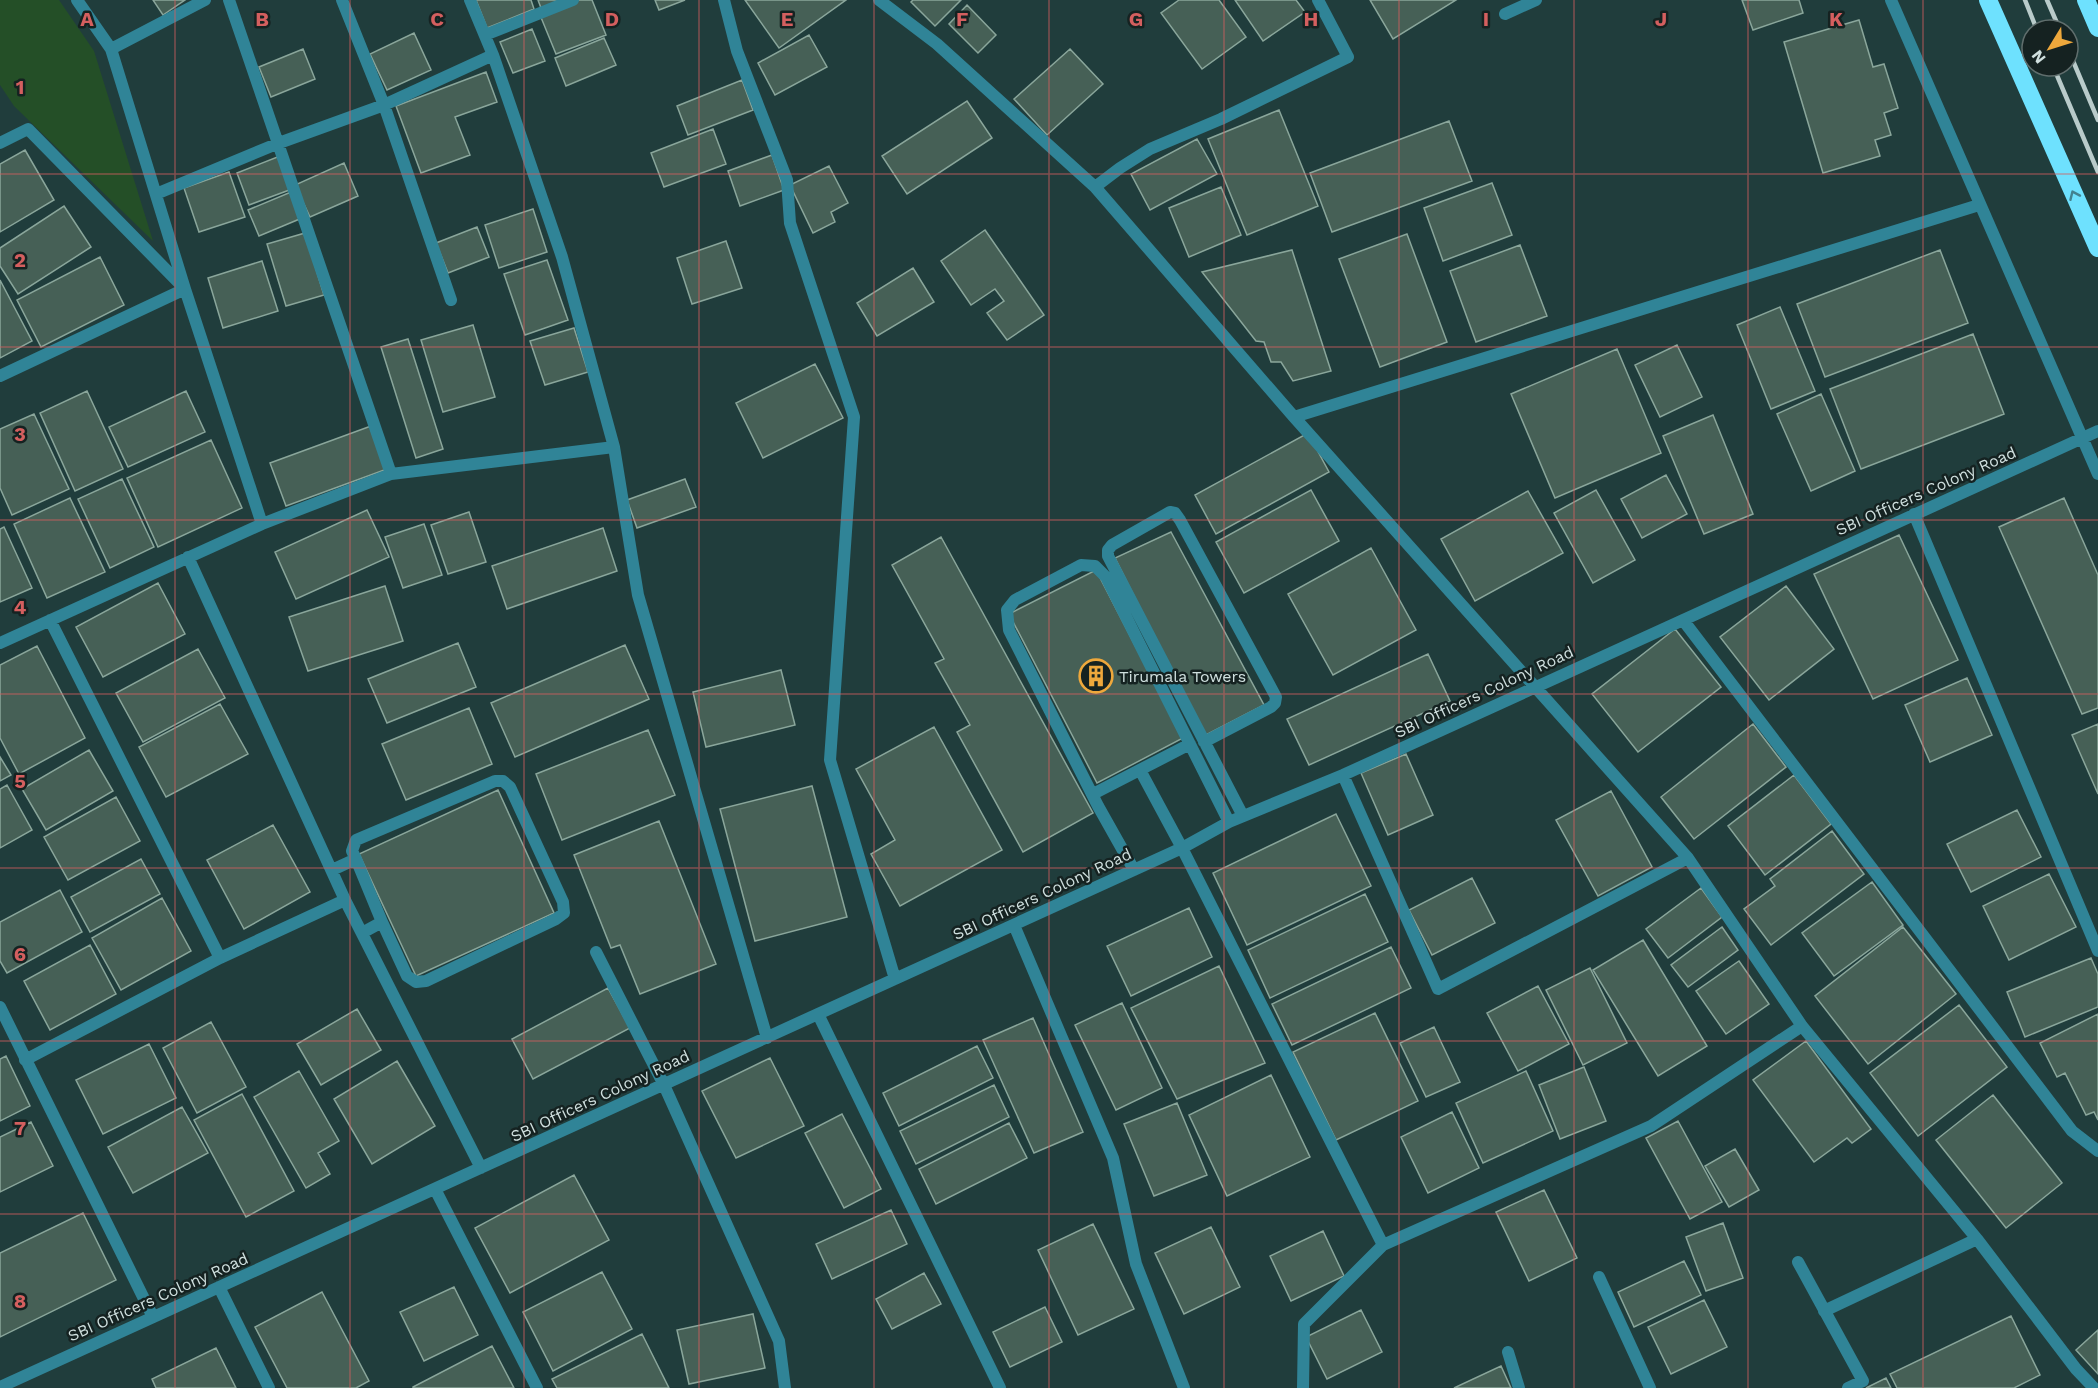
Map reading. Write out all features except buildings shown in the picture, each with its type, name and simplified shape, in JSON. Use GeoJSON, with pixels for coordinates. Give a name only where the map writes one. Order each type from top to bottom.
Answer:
{"type":"FeatureCollection","features":[{"type":"Feature","properties":{"kind":"highway"},"geometry":{"type":"LineString","coordinates":[[1988,0],[2098,248]]}},
{"type":"Feature","properties":{"kind":"highway"},"geometry":{"type":"LineString","coordinates":[[2086,0],[2098,28]]}},
{"type":"Feature","properties":{"kind":"street"},"geometry":{"type":"LineString","coordinates":[[77,0],[111,49],[185,289],[262,524]]}},
{"type":"Feature","properties":{"kind":"street"},"geometry":{"type":"LineString","coordinates":[[111,49],[205,0]]}},
{"type":"Feature","properties":{"kind":"street"},"geometry":{"type":"LineString","coordinates":[[229,0],[390,474]]}},
{"type":"Feature","properties":{"kind":"street"},"geometry":{"type":"LineString","coordinates":[[342,0],[384,105],[451,300]]}},
{"type":"Feature","properties":{"kind":"street"},"geometry":{"type":"LineString","coordinates":[[470,0],[493,55],[562,257],[614,447],[638,595],[767,1038]]}},
{"type":"Feature","properties":{"kind":"street"},"geometry":{"type":"LineString","coordinates":[[485,35],[573,0]]}},
{"type":"Feature","properties":{"kind":"street"},"geometry":{"type":"LineString","coordinates":[[724,0],[737,51],[787,180],[790,223],[854,417],[830,760],[895,980]]}},
{"type":"Feature","properties":{"kind":"street"},"geometry":{"type":"LineString","coordinates":[[879,0],[937,44],[1095,187],[1294,417],[1688,858],[1802,1026],[1977,1239],[2076,1370],[2094,1388]]}},
{"type":"Feature","properties":{"kind":"street"},"geometry":{"type":"LineString","coordinates":[[1095,187],[1150,149],[1221,118],[1348,57],[1318,0]]}},
{"type":"Feature","properties":{"kind":"street"},"geometry":{"type":"LineString","coordinates":[[1505,14],[1536,0]]}},
{"type":"Feature","properties":{"kind":"street"},"geometry":{"type":"LineString","coordinates":[[1891,0],[2098,474]]}},
{"type":"Feature","properties":{"kind":"street"},"geometry":{"type":"LineString","coordinates":[[156,194],[279,143],[384,105],[493,55]]}},
{"type":"Feature","properties":{"kind":"street"},"geometry":{"type":"LineString","coordinates":[[0,143],[28,129],[185,289]]}},
{"type":"Feature","properties":{"kind":"street"},"geometry":{"type":"LineString","coordinates":[[1294,417],[1979,205]]}},
{"type":"Feature","properties":{"kind":"street"},"geometry":{"type":"LineString","coordinates":[[0,375],[185,289]]}},
{"type":"Feature","properties":{"kind":"street","name":"SBI Officers Colony Road"},"geometry":{"type":"LineString","coordinates":[[0,1387],[895,980],[1182,848],[1229,822],[1343,775],[2098,430]]}},
{"type":"Feature","properties":{"kind":"street"},"geometry":{"type":"LineString","coordinates":[[0,643],[262,524],[390,474],[614,447]]}},
{"type":"Feature","properties":{"kind":"street"},"geometry":{"type":"LineString","coordinates":[[1204,742],[1271,707],[1276,697],[1180,520],[1175,513],[1170,513],[1112,545],[1108,550],[1108,556],[1204,742],[1243,816]]}},
{"type":"Feature","properties":{"kind":"street"},"geometry":{"type":"LineString","coordinates":[[1914,514],[2098,951]]}},
{"type":"Feature","properties":{"kind":"street"},"geometry":{"type":"LineString","coordinates":[[188,557],[345,900],[481,1168]]}},
{"type":"Feature","properties":{"kind":"street"},"geometry":{"type":"LineString","coordinates":[[1134,870],[1009,630],[1007,610],[1015,600],[1081,565],[1095,566],[1106,577],[1229,822]]}},
{"type":"Feature","properties":{"kind":"street"},"geometry":{"type":"LineString","coordinates":[[50,620],[220,958]]}},
{"type":"Feature","properties":{"kind":"street"},"geometry":{"type":"LineString","coordinates":[[1683,620],[2072,1131],[2098,1151]]}},
{"type":"Feature","properties":{"kind":"street"},"geometry":{"type":"LineString","coordinates":[[1093,794],[1190,744]]}},
{"type":"Feature","properties":{"kind":"street"},"geometry":{"type":"LineString","coordinates":[[1140,770],[1182,848],[1383,1245]]}},
{"type":"Feature","properties":{"kind":"street"},"geometry":{"type":"LineString","coordinates":[[1343,775],[1437,989],[1688,858]]}},
{"type":"Feature","properties":{"kind":"street"},"geometry":{"type":"LineString","coordinates":[[495,781],[503,781],[510,787],[562,902],[564,913],[556,919],[426,981],[416,982],[407,976],[382,922],[352,851],[356,840],[495,781]]}},
{"type":"Feature","properties":{"kind":"street"},"geometry":{"type":"LineString","coordinates":[[332,870],[356,859]]}},
{"type":"Feature","properties":{"kind":"street"},"geometry":{"type":"LineString","coordinates":[[25,1060],[220,958],[345,900]]}},
{"type":"Feature","properties":{"kind":"street"},"geometry":{"type":"LineString","coordinates":[[362,933],[382,922]]}},
{"type":"Feature","properties":{"kind":"street"},"geometry":{"type":"LineString","coordinates":[[1014,925],[1113,1158],[1136,1264],[1184,1388]]}},
{"type":"Feature","properties":{"kind":"street"},"geometry":{"type":"LineString","coordinates":[[596,952],[664,1085],[779,1341],[785,1388]]}},
{"type":"Feature","properties":{"kind":"street"},"geometry":{"type":"LineString","coordinates":[[0,1007],[153,1317]]}},
{"type":"Feature","properties":{"kind":"street"},"geometry":{"type":"LineString","coordinates":[[818,1014],[1000,1388]]}},
{"type":"Feature","properties":{"kind":"street"},"geometry":{"type":"LineString","coordinates":[[1303,1388],[1304,1324],[1383,1245],[1651,1126],[1802,1026]]}},
{"type":"Feature","properties":{"kind":"street"},"geometry":{"type":"LineString","coordinates":[[435,1189],[537,1388]]}},
{"type":"Feature","properties":{"kind":"street"},"geometry":{"type":"LineString","coordinates":[[1824,1311],[1977,1239]]}},
{"type":"Feature","properties":{"kind":"street"},"geometry":{"type":"LineString","coordinates":[[1798,1262],[1863,1382],[1848,1388]]}},
{"type":"Feature","properties":{"kind":"street"},"geometry":{"type":"LineString","coordinates":[[1599,1277],[1650,1388]]}},
{"type":"Feature","properties":{"kind":"street"},"geometry":{"type":"LineString","coordinates":[[219,1287],[269,1388]]}},
{"type":"Feature","properties":{"kind":"street"},"geometry":{"type":"LineString","coordinates":[[1508,1352],[1519,1388]]}},
{"type":"Feature","properties":{"kind":"green space"},"geometry":{"type":"Polygon","coordinates":[[[0,0],[59,0],[94,51],[153,241],[14,106],[0,85],[0,0]]]}},
{"type":"Feature","properties":{"kind":"railway"},"geometry":{"type":"LineString","coordinates":[[2025,0],[2032,18]]}},
{"type":"Feature","properties":{"kind":"railway"},"geometry":{"type":"LineString","coordinates":[[2047,0],[2055,18]]}},
{"type":"Feature","properties":{"kind":"railway"},"geometry":{"type":"LineString","coordinates":[[2080,77],[2098,120]]}},
{"type":"Feature","properties":{"kind":"railway"},"geometry":{"type":"LineString","coordinates":[[2058,78],[2098,172]]}},
{"type":"Feature","properties":{"kind":"place","name":"Tirumala Towers"},"geometry":{"type":"Point","coordinates":[1096,676]}}]}
